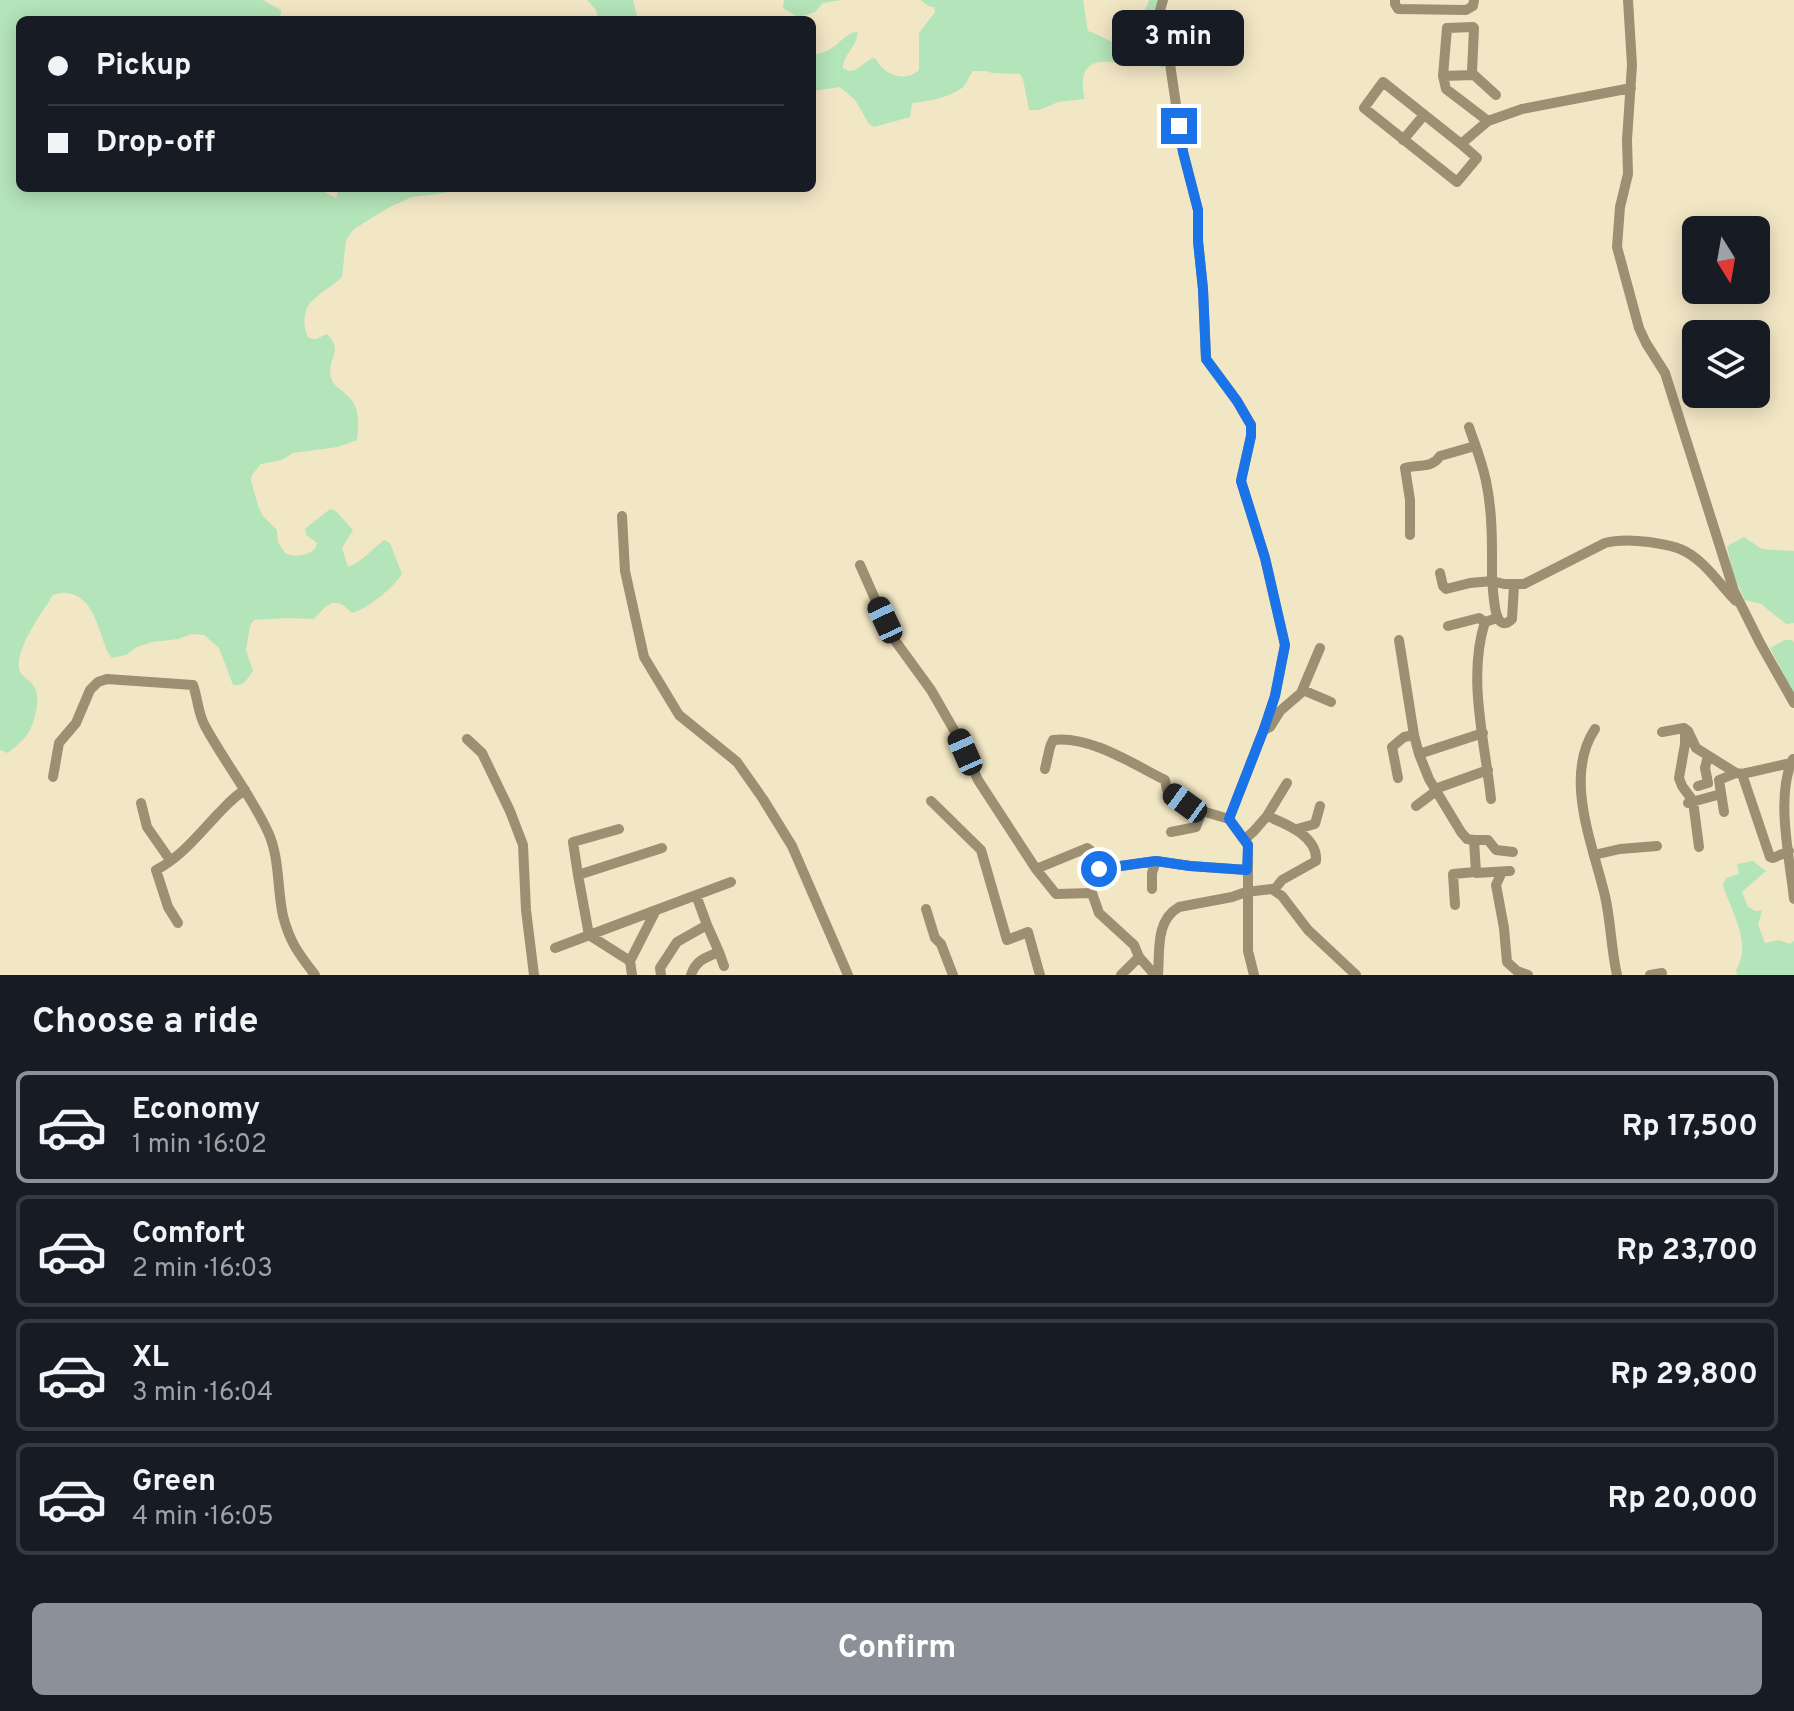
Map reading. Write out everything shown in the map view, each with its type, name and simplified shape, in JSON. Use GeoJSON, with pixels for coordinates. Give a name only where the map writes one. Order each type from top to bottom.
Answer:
{"type":"FeatureCollection","features":[{"type":"Feature","properties":{"kind":"street"},"geometry":{"type":"LineString","coordinates":[[1163,0],[1159,24],[1170,64],[1183,152],[1198,210],[1206,359],[1251,425],[1241,481],[1265,558],[1285,645],[1275,696],[1229,819]]}},
{"type":"Feature","properties":{"kind":"street"},"geometry":{"type":"LineString","coordinates":[[1395,0],[1398,9],[1419,5],[1471,9],[1474,0]]}},
{"type":"Feature","properties":{"kind":"street"},"geometry":{"type":"LineString","coordinates":[[1628,0],[1631,31],[1628,174],[1620,207],[1619,254],[1639,328],[1665,373],[1740,605],[1794,703]]}},
{"type":"Feature","properties":{"kind":"street"},"geometry":{"type":"LineString","coordinates":[[1488,121],[1446,89],[1443,76],[1446,30],[1449,27],[1474,28],[1472,69],[1474,75],[1496,95]]}},
{"type":"Feature","properties":{"kind":"street"},"geometry":{"type":"LineString","coordinates":[[1443,76],[1474,75]]}},
{"type":"Feature","properties":{"kind":"street"},"geometry":{"type":"LineString","coordinates":[[1383,82],[1424,115],[1477,158],[1457,182],[1364,108],[1383,82]]}},
{"type":"Feature","properties":{"kind":"street"},"geometry":{"type":"LineString","coordinates":[[1461,144],[1488,121],[1522,109],[1631,88]]}},
{"type":"Feature","properties":{"kind":"street"},"geometry":{"type":"LineString","coordinates":[[1403,140],[1424,115]]}},
{"type":"Feature","properties":{"kind":"street"},"geometry":{"type":"LineString","coordinates":[[1469,427],[1486,481],[1492,581],[1497,618],[1505,624],[1512,619],[1514,585]]}},
{"type":"Feature","properties":{"kind":"street"},"geometry":{"type":"LineString","coordinates":[[1410,535],[1410,500],[1405,468],[1431,465],[1440,456],[1475,446]]}},
{"type":"Feature","properties":{"kind":"street"},"geometry":{"type":"LineString","coordinates":[[622,516],[624,565],[644,657],[679,715],[737,762],[763,799],[792,846],[848,975]]}},
{"type":"Feature","properties":{"kind":"street"},"geometry":{"type":"LineString","coordinates":[[1440,573],[1446,589],[1492,581],[1514,585],[1527,582],[1605,543],[1634,540],[1682,549],[1740,605]]}},
{"type":"Feature","properties":{"kind":"street"},"geometry":{"type":"LineString","coordinates":[[860,565],[891,635],[931,690],[978,780],[1036,869],[1056,894],[1092,893],[1099,913],[1128,937],[1139,957],[1157,975]]}},
{"type":"Feature","properties":{"kind":"street"},"geometry":{"type":"LineString","coordinates":[[1448,626],[1479,618],[1485,622]]}},
{"type":"Feature","properties":{"kind":"street"},"geometry":{"type":"LineString","coordinates":[[1485,622],[1497,618]]}},
{"type":"Feature","properties":{"kind":"street"},"geometry":{"type":"LineString","coordinates":[[1485,622],[1478,654],[1479,702],[1491,799]]}},
{"type":"Feature","properties":{"kind":"street"},"geometry":{"type":"LineString","coordinates":[[1399,640],[1414,735],[1435,790],[1467,839],[1488,840],[1493,849],[1513,852]]}},
{"type":"Feature","properties":{"kind":"street"},"geometry":{"type":"LineString","coordinates":[[1264,729],[1270,727],[1280,711],[1303,690],[1320,648]]}},
{"type":"Feature","properties":{"kind":"street"},"geometry":{"type":"LineString","coordinates":[[53,777],[59,743],[76,723],[94,684],[103,680],[121,680],[193,685],[202,722],[269,834],[287,930],[297,952],[315,975]]}},
{"type":"Feature","properties":{"kind":"street"},"geometry":{"type":"LineString","coordinates":[[1303,690],[1331,702]]}},
{"type":"Feature","properties":{"kind":"street"},"geometry":{"type":"LineString","coordinates":[[1662,732],[1684,728]]}},
{"type":"Feature","properties":{"kind":"street"},"geometry":{"type":"LineString","coordinates":[[1684,728],[1696,748],[1739,774],[1770,857],[1789,851]]}},
{"type":"Feature","properties":{"kind":"street"},"geometry":{"type":"LineString","coordinates":[[1684,728],[1685,744],[1679,778],[1690,802],[1699,847]]}},
{"type":"Feature","properties":{"kind":"street"},"geometry":{"type":"LineString","coordinates":[[1595,729],[1587,743],[1581,771],[1583,808],[1606,900],[1617,975]]}},
{"type":"Feature","properties":{"kind":"street"},"geometry":{"type":"LineString","coordinates":[[1419,754],[1483,733]]}},
{"type":"Feature","properties":{"kind":"street"},"geometry":{"type":"LineString","coordinates":[[1398,778],[1392,747],[1404,737],[1414,735]]}},
{"type":"Feature","properties":{"kind":"street"},"geometry":{"type":"LineString","coordinates":[[467,739],[482,753],[523,845],[526,910],[534,975]]}},
{"type":"Feature","properties":{"kind":"street"},"geometry":{"type":"LineString","coordinates":[[1045,769],[1053,740],[1078,741],[1165,780],[1167,790],[1185,803],[1229,819],[1248,845],[1248,951],[1254,975]]}},
{"type":"Feature","properties":{"kind":"street"},"geometry":{"type":"LineString","coordinates":[[1698,786],[1708,783],[1705,768],[1708,756]]}},
{"type":"Feature","properties":{"kind":"street"},"geometry":{"type":"LineString","coordinates":[[1724,812],[1719,780],[1792,760],[1783,809],[1794,899]]}},
{"type":"Feature","properties":{"kind":"street"},"geometry":{"type":"LineString","coordinates":[[1416,806],[1435,790],[1488,770]]}},
{"type":"Feature","properties":{"kind":"street"},"geometry":{"type":"LineString","coordinates":[[1245,839],[1267,816],[1287,783]]}},
{"type":"Feature","properties":{"kind":"street"},"geometry":{"type":"LineString","coordinates":[[178,923],[168,907],[156,871],[191,843],[231,800],[245,790]]}},
{"type":"Feature","properties":{"kind":"street"},"geometry":{"type":"LineString","coordinates":[[1690,802],[1721,794]]}},
{"type":"Feature","properties":{"kind":"street"},"geometry":{"type":"LineString","coordinates":[[931,801],[981,850],[1007,940],[1028,932],[1040,975]]}},
{"type":"Feature","properties":{"kind":"street"},"geometry":{"type":"LineString","coordinates":[[141,803],[147,827],[170,860]]}},
{"type":"Feature","properties":{"kind":"street"},"geometry":{"type":"LineString","coordinates":[[1297,829],[1315,824],[1320,806]]}},
{"type":"Feature","properties":{"kind":"street"},"geometry":{"type":"LineString","coordinates":[[1171,832],[1196,827],[1202,811]]}},
{"type":"Feature","properties":{"kind":"street"},"geometry":{"type":"LineString","coordinates":[[1267,816],[1297,829],[1316,851],[1317,860],[1282,880],[1274,890]]}},
{"type":"Feature","properties":{"kind":"street"},"geometry":{"type":"LineString","coordinates":[[619,829],[573,842],[589,935],[630,961]]}},
{"type":"Feature","properties":{"kind":"street"},"geometry":{"type":"LineString","coordinates":[[1474,840],[1475,872]]}},
{"type":"Feature","properties":{"kind":"street"},"geometry":{"type":"LineString","coordinates":[[1594,855],[1657,846]]}},
{"type":"Feature","properties":{"kind":"street"},"geometry":{"type":"LineString","coordinates":[[578,875],[662,848]]}},
{"type":"Feature","properties":{"kind":"street"},"geometry":{"type":"LineString","coordinates":[[1036,869],[1087,848],[1095,867],[1099,869],[1156,861],[1247,870]]}},
{"type":"Feature","properties":{"kind":"street"},"geometry":{"type":"LineString","coordinates":[[1152,889],[1156,861]]}},
{"type":"Feature","properties":{"kind":"street"},"geometry":{"type":"LineString","coordinates":[[1455,905],[1453,874],[1506,872],[1496,885],[1507,962],[1528,975]]}},
{"type":"Feature","properties":{"kind":"street"},"geometry":{"type":"LineString","coordinates":[[555,948],[731,882]]}},
{"type":"Feature","properties":{"kind":"street"},"geometry":{"type":"LineString","coordinates":[[1157,975],[1162,924],[1168,915],[1179,907],[1268,888],[1282,896],[1308,930],[1356,975]]}},
{"type":"Feature","properties":{"kind":"street"},"geometry":{"type":"LineString","coordinates":[[696,895],[724,966]]}},
{"type":"Feature","properties":{"kind":"street"},"geometry":{"type":"LineString","coordinates":[[926,909],[935,938],[941,944],[953,975]]}},
{"type":"Feature","properties":{"kind":"street"},"geometry":{"type":"LineString","coordinates":[[632,975],[630,961],[655,912]]}},
{"type":"Feature","properties":{"kind":"street"},"geometry":{"type":"LineString","coordinates":[[661,975],[660,968],[677,942],[707,925]]}},
{"type":"Feature","properties":{"kind":"street"},"geometry":{"type":"LineString","coordinates":[[691,975],[695,964],[701,959],[719,952]]}},
{"type":"Feature","properties":{"kind":"street"},"geometry":{"type":"LineString","coordinates":[[1121,975],[1139,957]]}},
{"type":"Feature","properties":{"kind":"green space"},"geometry":{"type":"Polygon","coordinates":[[[0,0],[263,0],[281,10],[280,16],[16,16],[16,192],[324,192],[336,198],[338,192],[445,192],[412,197],[354,229],[346,240],[342,277],[315,298],[306,310],[304,325],[309,338],[316,339],[327,334],[335,346],[331,377],[355,405],[357,440],[338,447],[293,453],[282,460],[261,464],[251,481],[259,508],[277,530],[278,542],[285,553],[300,556],[315,549],[317,543],[306,535],[305,529],[330,509],[336,511],[353,530],[342,548],[348,567],[384,540],[390,543],[402,574],[373,602],[352,613],[335,603],[327,606],[314,619],[254,620],[246,650],[253,671],[240,685],[233,685],[219,648],[204,635],[191,634],[179,639],[152,642],[126,655],[112,658],[94,616],[83,600],[66,593],[53,595],[31,630],[19,661],[20,672],[37,693],[34,719],[26,736],[8,753],[0,750],[0,0]]]}},
{"type":"Feature","properties":{"kind":"green space"},"geometry":{"type":"Polygon","coordinates":[[[587,0],[633,0],[637,16],[598,16],[587,0]]]}},
{"type":"Feature","properties":{"kind":"green space"},"geometry":{"type":"Polygon","coordinates":[[[784,0],[841,0],[823,3],[815,12],[796,16],[783,8],[784,0]]]}},
{"type":"Feature","properties":{"kind":"green space"},"geometry":{"type":"Polygon","coordinates":[[[921,0],[1083,0],[1088,31],[1112,42],[1128,44],[1128,22],[1144,13],[1149,0],[1159,0],[1156,18],[1165,65],[1163,68],[1137,57],[1130,67],[1109,62],[1095,63],[1085,72],[1084,99],[1058,102],[1040,110],[1029,110],[1020,74],[973,71],[958,91],[912,103],[910,117],[874,127],[855,100],[840,87],[816,90],[816,54],[827,51],[857,31],[856,41],[845,58],[843,68],[855,70],[872,58],[895,75],[908,76],[919,70],[919,33],[935,12],[934,7],[921,0]]]}},
{"type":"Feature","properties":{"kind":"green space"},"geometry":{"type":"Polygon","coordinates":[[[1744,537],[1762,549],[1794,551],[1794,623],[1786,624],[1761,604],[1745,600],[1733,574],[1727,546],[1744,537]]]}},
{"type":"Feature","properties":{"kind":"green space"},"geometry":{"type":"Polygon","coordinates":[[[1785,640],[1794,643],[1794,694],[1770,648],[1785,640]]]}},
{"type":"Feature","properties":{"kind":"green space"},"geometry":{"type":"Polygon","coordinates":[[[1753,861],[1766,871],[1742,892],[1748,907],[1762,910],[1758,925],[1765,943],[1779,940],[1790,944],[1794,941],[1794,975],[1737,975],[1741,938],[1723,885],[1726,878],[1739,874],[1737,864],[1753,861]]]}},
{"type":"Feature","properties":{"kind":"route"},"geometry":{"type":"LineString","coordinates":[[1099,869],[1156,861],[1247,870],[1248,845],[1229,819],[1275,696],[1285,645],[1265,558],[1241,481],[1251,425],[1206,359],[1198,210],[1179,126]]}}]}
